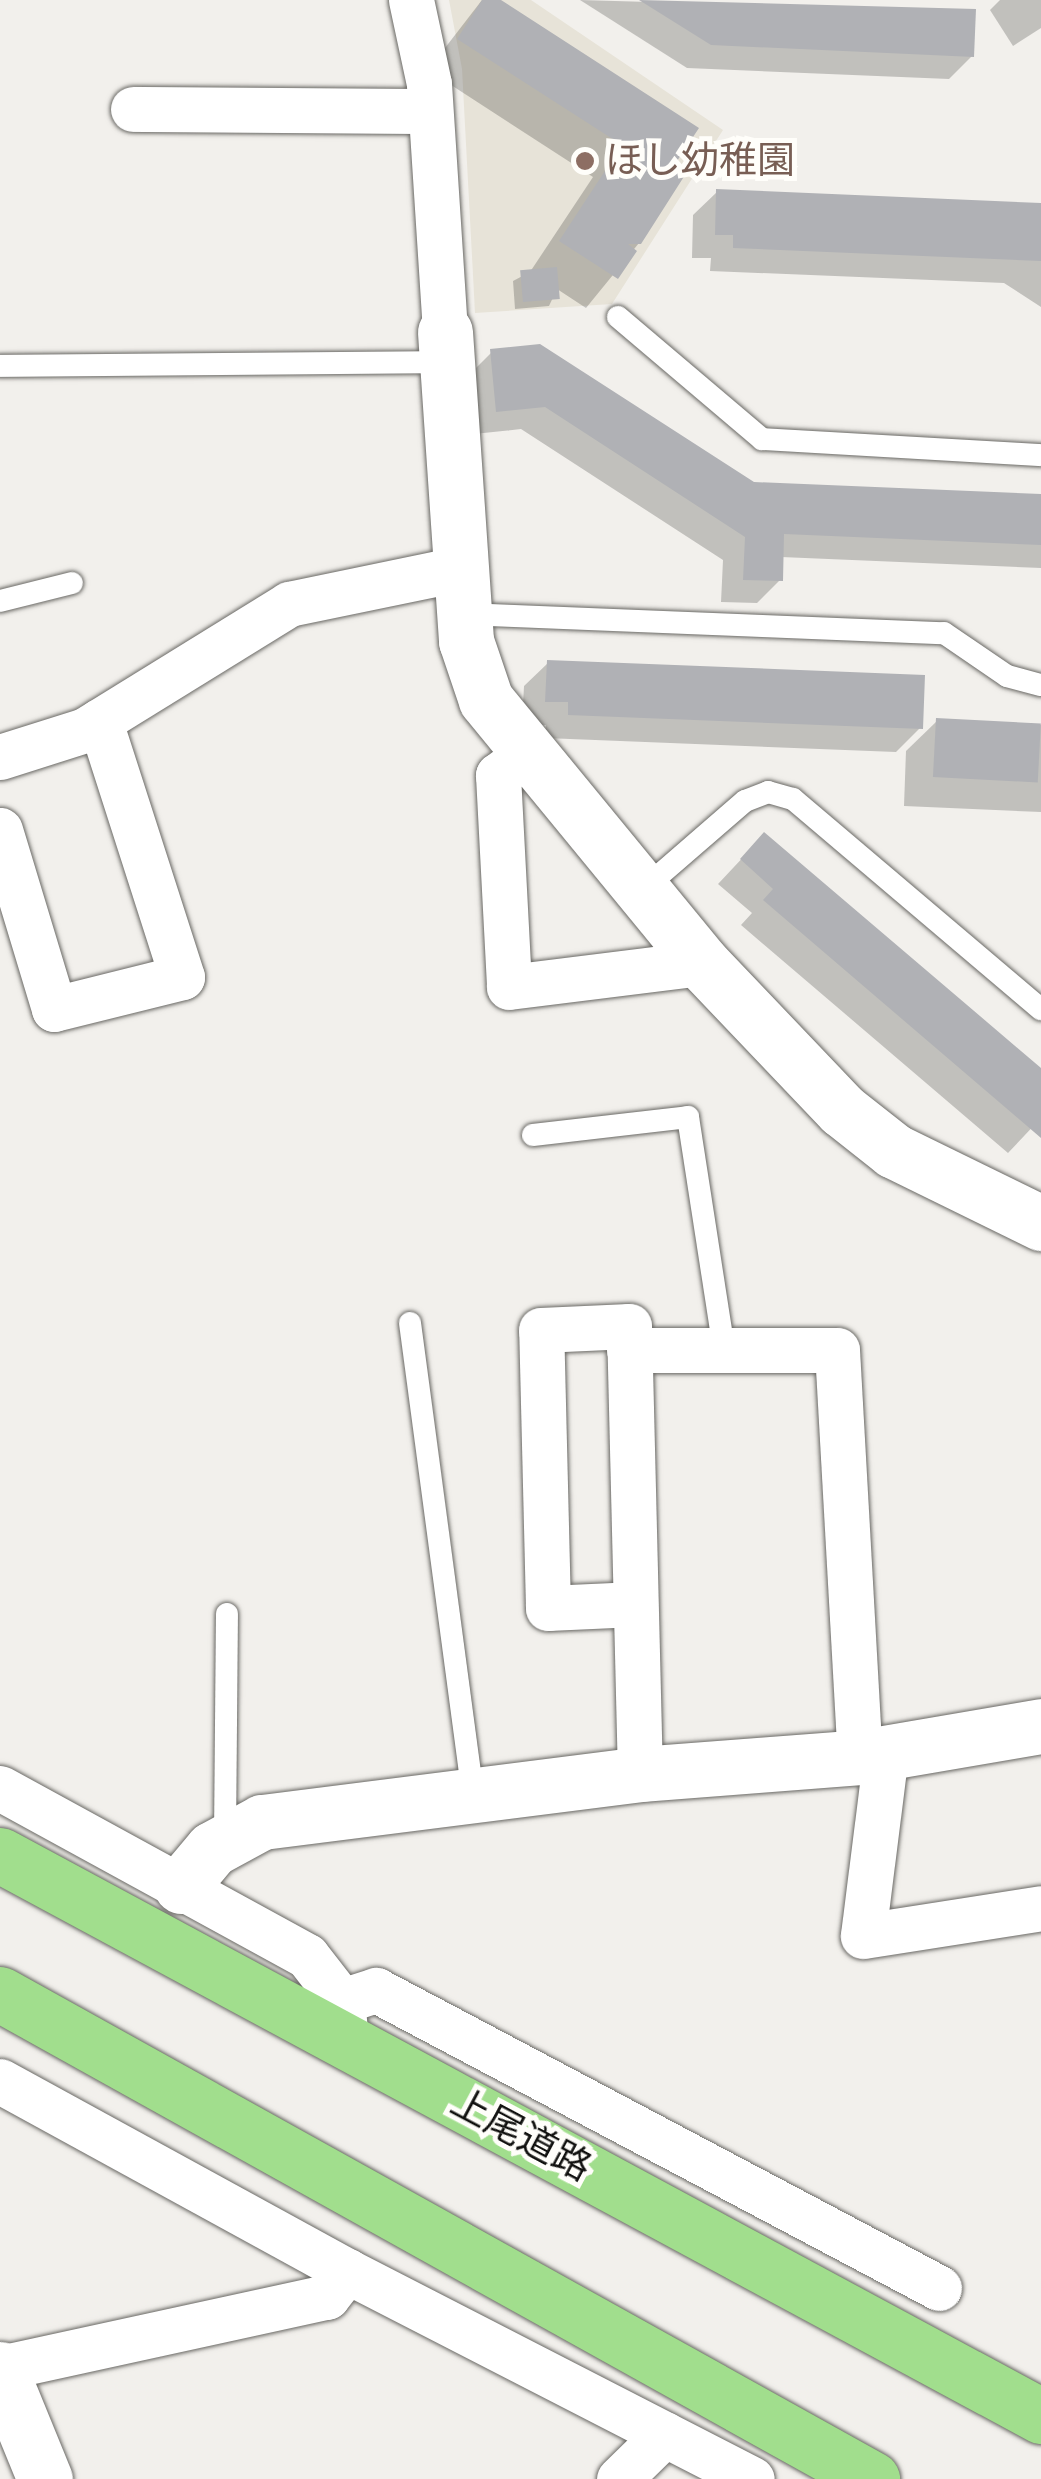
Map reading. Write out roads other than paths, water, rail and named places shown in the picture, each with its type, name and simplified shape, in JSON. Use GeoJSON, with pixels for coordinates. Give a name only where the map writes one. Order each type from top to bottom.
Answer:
{"type":"FeatureCollection","features":[{"type":"Feature","properties":{"kind":"highway","name":"上尾道路"},"geometry":{"type":"LineString","coordinates":[[0,1855],[344,2021],[1041,2416]]}},
{"type":"Feature","properties":{"kind":"highway"},"geometry":{"type":"LineString","coordinates":[[0,1994],[856,2477]]}},
{"type":"Feature","properties":{"kind":"street"},"geometry":{"type":"LineString","coordinates":[[410,0],[430,111],[461,592],[486,700],[702,963],[842,1110],[894,1151],[1041,1223]]}},
{"type":"Feature","properties":{"kind":"street"},"geometry":{"type":"LineString","coordinates":[[133,108],[430,111]]}},
{"type":"Feature","properties":{"kind":"street"},"geometry":{"type":"LineString","coordinates":[[0,757],[100,720],[289,604],[461,592]]}},
{"type":"Feature","properties":{"kind":"street"},"geometry":{"type":"LineString","coordinates":[[0,830],[54,1009],[182,978],[100,720]]}},
{"type":"Feature","properties":{"kind":"street"},"geometry":{"type":"LineString","coordinates":[[528,752],[498,774],[509,987],[702,963]]}},
{"type":"Feature","properties":{"kind":"street"},"geometry":{"type":"LineString","coordinates":[[635,1604],[548,1608],[541,1330],[629,1326],[640,1774]]}},
{"type":"Feature","properties":{"kind":"street"},"geometry":{"type":"LineString","coordinates":[[629,1350],[837,1350],[872,1755],[862,1936],[1041,1908]]}},
{"type":"Feature","properties":{"kind":"street"},"geometry":{"type":"LineString","coordinates":[[181,1886],[225,1841],[262,1822],[640,1774],[872,1755],[1041,1726]]}},
{"type":"Feature","properties":{"kind":"street"},"geometry":{"type":"LineString","coordinates":[[0,1788],[307,1956],[344,2021],[376,1990],[939,2288]]}},
{"type":"Feature","properties":{"kind":"street"},"geometry":{"type":"LineString","coordinates":[[0,2081],[347,2271],[752,2479]]}},
{"type":"Feature","properties":{"kind":"street"},"geometry":{"type":"LineString","coordinates":[[45,2479],[0,2369],[327,2297],[347,2271]]}},
{"type":"Feature","properties":{"kind":"street"},"geometry":{"type":"LineString","coordinates":[[620,2479],[665,2434]]}},
{"type":"Feature","properties":{"kind":"lane"},"geometry":{"type":"LineString","coordinates":[[618,317],[762,439],[1041,455]]}},
{"type":"Feature","properties":{"kind":"lane"},"geometry":{"type":"LineString","coordinates":[[0,366],[445,347]]}},
{"type":"Feature","properties":{"kind":"lane"},"geometry":{"type":"LineString","coordinates":[[0,601],[72,583]]}},
{"type":"Feature","properties":{"kind":"lane"},"geometry":{"type":"LineString","coordinates":[[461,592],[944,633],[1007,676],[1041,686]]}},
{"type":"Feature","properties":{"kind":"lane"},"geometry":{"type":"LineString","coordinates":[[642,892],[745,802],[768,792],[793,799],[1041,1009]]}},
{"type":"Feature","properties":{"kind":"lane"},"geometry":{"type":"LineString","coordinates":[[533,1135],[688,1117],[724,1350]]}},
{"type":"Feature","properties":{"kind":"lane"},"geometry":{"type":"LineString","coordinates":[[410,1323],[473,1795]]}},
{"type":"Feature","properties":{"kind":"lane"},"geometry":{"type":"LineString","coordinates":[[225,1841],[228,1614]]}},
{"type":"Feature","properties":{"kind":"place","name":"ほし幼稚園"},"geometry":{"type":"Point","coordinates":[585,161]}}]}
